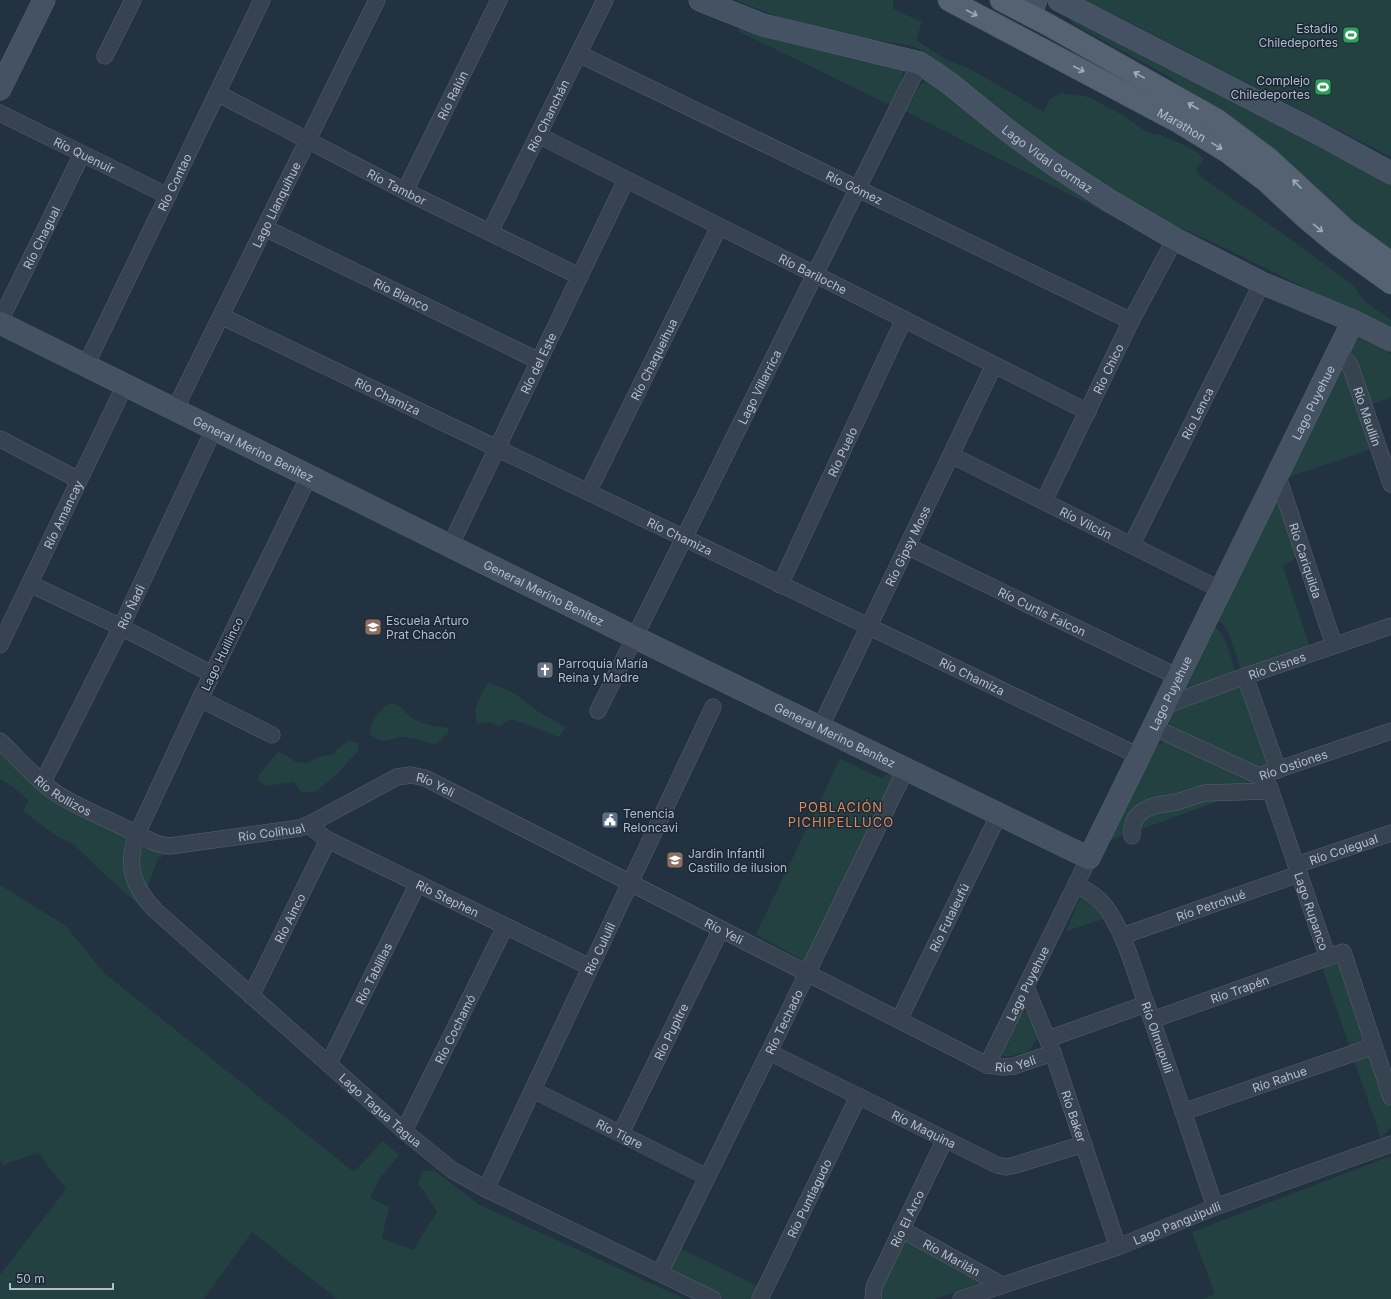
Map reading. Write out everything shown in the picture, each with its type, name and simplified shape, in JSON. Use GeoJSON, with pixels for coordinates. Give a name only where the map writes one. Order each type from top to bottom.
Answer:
{"type":"FeatureCollection","features":[{"type":"Feature","properties":{"kind":"main road","name":"Marathon"},"geometry":{"type":"LineString","coordinates":[[949,0],[1177,121],[1229,153],[1266,180],[1307,219],[1337,244],[1391,283]]}},
{"type":"Feature","properties":{"kind":"main road","name":"Marathon"},"geometry":{"type":"LineString","coordinates":[[1000,0],[1033,7],[1217,120],[1274,164],[1347,231],[1391,263]]}},
{"type":"Feature","properties":{"kind":"main road"},"geometry":{"type":"LineString","coordinates":[[996,25],[1008,26],[1024,20],[1033,7]]}},
{"type":"Feature","properties":{"kind":"main road"},"geometry":{"type":"LineString","coordinates":[[1033,7],[1032,26],[1035,36],[1045,50]]}},
{"type":"Feature","properties":{"kind":"street"},"geometry":{"type":"LineString","coordinates":[[0,89],[44,0]]}},
{"type":"Feature","properties":{"kind":"street"},"geometry":{"type":"LineString","coordinates":[[105,56],[133,0]]}},
{"type":"Feature","properties":{"kind":"street","name":"Río Contao"},"geometry":{"type":"LineString","coordinates":[[86,365],[262,0]]}},
{"type":"Feature","properties":{"kind":"street","name":"Lago Llanquihue"},"geometry":{"type":"LineString","coordinates":[[175,410],[377,0]]}},
{"type":"Feature","properties":{"kind":"street","name":"Río Ralún"},"geometry":{"type":"LineString","coordinates":[[405,190],[499,0]]}},
{"type":"Feature","properties":{"kind":"street","name":"Río Chanchán"},"geometry":{"type":"LineString","coordinates":[[490,232],[605,0]]}},
{"type":"Feature","properties":{"kind":"street","name":"Lago Vidal Gormaz"},"geometry":{"type":"LineString","coordinates":[[700,0],[733,14],[768,26],[920,63],[926,66],[1050,162],[1110,201],[1175,239],[1262,283],[1353,321],[1391,340]]}},
{"type":"Feature","properties":{"kind":"street"},"geometry":{"type":"LineString","coordinates":[[1059,0],[1314,131],[1391,173]]}},
{"type":"Feature","properties":{"kind":"street","name":"Río Gómez"},"geometry":{"type":"LineString","coordinates":[[579,54],[1131,321]]}},
{"type":"Feature","properties":{"kind":"street","name":"Lago Villarrica"},"geometry":{"type":"LineString","coordinates":[[598,710],[920,63]]}},
{"type":"Feature","properties":{"kind":"street","name":"Río Tambor"},"geometry":{"type":"LineString","coordinates":[[217,93],[405,190],[579,276]]}},
{"type":"Feature","properties":{"kind":"street","name":"Río Quenuir"},"geometry":{"type":"LineString","coordinates":[[0,113],[168,196]]}},
{"type":"Feature","properties":{"kind":"street","name":"Río Bariloche"},"geometry":{"type":"LineString","coordinates":[[538,135],[1088,412]]}},
{"type":"Feature","properties":{"kind":"street","name":"Río Chagual"},"geometry":{"type":"LineString","coordinates":[[0,322],[82,154]]}},
{"type":"Feature","properties":{"kind":"street","name":"Río del Este"},"geometry":{"type":"LineString","coordinates":[[450,546],[626,180]]}},
{"type":"Feature","properties":{"kind":"street","name":"Río Chaqueihua"},"geometry":{"type":"LineString","coordinates":[[588,492],[719,227]]}},
{"type":"Feature","properties":{"kind":"street","name":"Río Blanco"},"geometry":{"type":"LineString","coordinates":[[265,228],[539,361]]}},
{"type":"Feature","properties":{"kind":"street","name":"Río Chico"},"geometry":{"type":"LineString","coordinates":[[1044,501],[1131,321],[1175,239]]}},
{"type":"Feature","properties":{"kind":"street","name":"Río Lenca"},"geometry":{"type":"LineString","coordinates":[[1132,544],[1262,283]]}},
{"type":"Feature","properties":{"kind":"street","name":"Río Chamiza"},"geometry":{"type":"LineString","coordinates":[[221,316],[1139,756]]}},
{"type":"Feature","properties":{"kind":"street","name":"Río Puelo"},"geometry":{"type":"LineString","coordinates":[[780,585],[904,319]]}},
{"type":"Feature","properties":{"kind":"street","name":"Lago Puyehue"},"geometry":{"type":"LineString","coordinates":[[987,1065],[1353,321]]}},
{"type":"Feature","properties":{"kind":"street","name":"General Merino Benítez"},"geometry":{"type":"LineString","coordinates":[[0,322],[634,637],[1089,858]]}},
{"type":"Feature","properties":{"kind":"street","name":"Rio Maullín"},"geometry":{"type":"LineString","coordinates":[[1338,352],[1350,365],[1391,484]]}},
{"type":"Feature","properties":{"kind":"street","name":"Río Gipsy Moss"},"geometry":{"type":"LineString","coordinates":[[820,728],[994,365]]}},
{"type":"Feature","properties":{"kind":"street","name":"Río Amancay"},"geometry":{"type":"LineString","coordinates":[[0,645],[125,385]]}},
{"type":"Feature","properties":{"kind":"street","name":"Río Ñadi"},"geometry":{"type":"LineString","coordinates":[[43,782],[121,627],[214,429]]}},
{"type":"Feature","properties":{"kind":"street"},"geometry":{"type":"LineString","coordinates":[[0,439],[79,480]]}},
{"type":"Feature","properties":{"kind":"street","name":"Río Vilcún"},"geometry":{"type":"LineString","coordinates":[[951,455],[1132,544],[1221,590]]}},
{"type":"Feature","properties":{"kind":"street","name":"Lago Huillinco"},"geometry":{"type":"LineString","coordinates":[[137,834],[212,674],[309,476]]}},
{"type":"Feature","properties":{"kind":"street","name":"Río Cariquilda"},"geometry":{"type":"LineString","coordinates":[[1276,477],[1280,483],[1334,645]]}},
{"type":"Feature","properties":{"kind":"street","name":"Río Curtis Falcon"},"geometry":{"type":"LineString","coordinates":[[907,546],[1178,677]]}},
{"type":"Feature","properties":{"kind":"street"},"geometry":{"type":"LineString","coordinates":[[30,584],[121,627],[212,674]]}},
{"type":"Feature","properties":{"kind":"street","name":"Río Cisnes"},"geometry":{"type":"LineString","coordinates":[[1164,706],[1245,676],[1391,626]]}},
{"type":"Feature","properties":{"kind":"street"},"geometry":{"type":"LineString","coordinates":[[1245,676],[1278,770]]}},
{"type":"Feature","properties":{"kind":"street"},"geometry":{"type":"LineString","coordinates":[[200,699],[272,735]]}},
{"type":"Feature","properties":{"kind":"street","name":"Río Cululil"},"geometry":{"type":"LineString","coordinates":[[486,1189],[713,707]]}},
{"type":"Feature","properties":{"kind":"street","name":"Río Ostiones"},"geometry":{"type":"LineString","coordinates":[[1153,728],[1259,776],[1391,731]]}},
{"type":"Feature","properties":{"kind":"street","name":"Río Rollizos"},"geometry":{"type":"LineString","coordinates":[[0,741],[43,782],[59,795],[100,817],[137,834]]}},
{"type":"Feature","properties":{"kind":"street","name":"Río Techado"},"geometry":{"type":"LineString","coordinates":[[660,1272],[769,1052],[906,769]]}},
{"type":"Feature","properties":{"kind":"street","name":"Río Yeli"},"geometry":{"type":"LineString","coordinates":[[397,777],[411,775],[425,778],[987,1065],[1004,1067],[1014,1066],[1050,1046]]}},
{"type":"Feature","properties":{"kind":"street","name":"Lago Rupanco"},"geometry":{"type":"LineString","coordinates":[[1259,776],[1266,782],[1270,791],[1328,958],[1343,952],[1391,1097]]}},
{"type":"Feature","properties":{"kind":"street","name":"Río Colihual"},"geometry":{"type":"LineString","coordinates":[[137,834],[157,844],[170,846],[308,826],[397,777]]}},
{"type":"Feature","properties":{"kind":"street","name":"Río Ostiones"},"geometry":{"type":"LineString","coordinates":[[1132,836],[1132,828],[1135,819],[1140,813],[1148,808],[1177,802],[1204,793],[1270,791]]}},
{"type":"Feature","properties":{"kind":"street","name":"Río Futaleufú"},"geometry":{"type":"LineString","coordinates":[[899,1020],[999,814]]}},
{"type":"Feature","properties":{"kind":"street","name":"Río Stephen"},"geometry":{"type":"LineString","coordinates":[[308,826],[328,840],[590,967]]}},
{"type":"Feature","properties":{"kind":"street","name":"Río Colegual"},"geometry":{"type":"LineString","coordinates":[[1297,870],[1391,833]]}},
{"type":"Feature","properties":{"kind":"street","name":"Lago Tagua Tagua"},"geometry":{"type":"LineString","coordinates":[[137,834],[131,854],[132,870],[138,889],[147,902],[404,1131],[452,1170],[486,1189],[714,1299]]}},
{"type":"Feature","properties":{"kind":"street","name":"Río Ainco"},"geometry":{"type":"LineString","coordinates":[[251,996],[328,840]]}},
{"type":"Feature","properties":{"kind":"street","name":"Río Petrohué"},"geometry":{"type":"LineString","coordinates":[[1122,936],[1297,870]]}},
{"type":"Feature","properties":{"kind":"street","name":"Río Tablillas"},"geometry":{"type":"LineString","coordinates":[[329,1063],[418,883]]}},
{"type":"Feature","properties":{"kind":"street","name":"Río Olmupulli"},"geometry":{"type":"LineString","coordinates":[[1076,884],[1092,893],[1102,902],[1110,913],[1122,936],[1215,1207]]}},
{"type":"Feature","properties":{"kind":"street","name":"Río Cochamó"},"geometry":{"type":"LineString","coordinates":[[404,1131],[505,927]]}},
{"type":"Feature","properties":{"kind":"street","name":"Río Pupitre"},"geometry":{"type":"LineString","coordinates":[[621,1133],[721,929]]}},
{"type":"Feature","properties":{"kind":"street","name":"Río Trapén"},"geometry":{"type":"LineString","coordinates":[[1152,1020],[1328,958]]}},
{"type":"Feature","properties":{"kind":"street","name":"Río Baker"},"geometry":{"type":"LineString","coordinates":[[1026,987],[1050,1046],[1118,1248]]}},
{"type":"Feature","properties":{"kind":"street"},"geometry":{"type":"LineString","coordinates":[[1050,1046],[1146,1004]]}},
{"type":"Feature","properties":{"kind":"street","name":"Río Rahue"},"geometry":{"type":"LineString","coordinates":[[1183,1112],[1374,1046]]}},
{"type":"Feature","properties":{"kind":"street","name":"Río Maquina"},"geometry":{"type":"LineString","coordinates":[[769,1052],[997,1165],[1006,1167],[1015,1165],[1084,1144]]}},
{"type":"Feature","properties":{"kind":"street","name":"Río Tigre"},"geometry":{"type":"LineString","coordinates":[[532,1090],[707,1177]]}},
{"type":"Feature","properties":{"kind":"street","name":"Río Puntiagudo"},"geometry":{"type":"LineString","coordinates":[[760,1299],[858,1097]]}},
{"type":"Feature","properties":{"kind":"street","name":"Río El Arco"},"geometry":{"type":"LineString","coordinates":[[873,1299],[874,1286],[945,1140]]}},
{"type":"Feature","properties":{"kind":"street","name":"Lago Panguipulli"},"geometry":{"type":"LineString","coordinates":[[961,1299],[1118,1248],[1215,1207],[1391,1144]]}},
{"type":"Feature","properties":{"kind":"street","name":"Río Marilán"},"geometry":{"type":"LineString","coordinates":[[901,1229],[1002,1286]]}},
{"type":"Feature","properties":{"kind":"green space"},"geometry":{"type":"Polygon","coordinates":[[[735,0],[893,0],[893,9],[922,22],[916,40],[948,61],[967,67],[1044,112],[1050,99],[1061,93],[1089,97],[1126,117],[1146,132],[1161,135],[1197,152],[1204,159],[1196,170],[1201,177],[1354,286],[1363,300],[1391,320],[1391,330],[1204,238],[1177,227],[1145,210],[1056,157],[948,73],[928,53],[909,46],[855,37],[809,26],[779,17],[735,0]]]}},
{"type":"Feature","properties":{"kind":"green space","name":"Complejo Chiledeportes"},"geometry":{"type":"Polygon","coordinates":[[[1082,0],[1391,0],[1391,157],[1119,17],[1082,0]]]}},
{"type":"Feature","properties":{"kind":"green space"},"geometry":{"type":"Polygon","coordinates":[[[1073,18],[1076,22],[1098,31],[1273,119],[1391,184],[1391,252],[1169,77],[1077,26],[1068,19],[1073,18]]]}},
{"type":"Feature","properties":{"kind":"green space"},"geometry":{"type":"Polygon","coordinates":[[[742,24],[903,69],[903,78],[890,105],[738,31],[742,24]]]}},
{"type":"Feature","properties":{"kind":"green space"},"geometry":{"type":"Polygon","coordinates":[[[925,81],[931,81],[1165,243],[905,111],[921,84],[925,81]]]}},
{"type":"Feature","properties":{"kind":"green space"},"geometry":{"type":"Polygon","coordinates":[[[1353,321],[1378,340],[1391,355],[1391,397],[1361,409],[1374,448],[1283,479],[1353,321]]]}},
{"type":"Feature","properties":{"kind":"green space"},"geometry":{"type":"Polygon","coordinates":[[[1276,496],[1300,555],[1283,566],[1310,647],[1242,672],[1228,632],[1223,624],[1216,620],[1276,496]]]}},
{"type":"Feature","properties":{"kind":"green space"},"geometry":{"type":"Polygon","coordinates":[[[1214,627],[1222,634],[1237,676],[1181,694],[1214,627]]]}},
{"type":"Feature","properties":{"kind":"green space"},"geometry":{"type":"Polygon","coordinates":[[[488,683],[508,690],[540,713],[566,727],[559,737],[510,719],[499,727],[492,722],[477,724],[475,710],[488,683]]]}},
{"type":"Feature","properties":{"kind":"green space"},"geometry":{"type":"Polygon","coordinates":[[[1234,684],[1243,686],[1271,758],[1268,766],[1258,770],[1170,726],[1169,717],[1174,708],[1234,684]]]}},
{"type":"Feature","properties":{"kind":"green space"},"geometry":{"type":"Polygon","coordinates":[[[390,703],[401,707],[411,717],[419,722],[448,728],[448,733],[436,744],[405,737],[385,741],[376,738],[370,734],[374,719],[390,703]]]}},
{"type":"Feature","properties":{"kind":"green space"},"geometry":{"type":"Polygon","coordinates":[[[348,741],[359,743],[358,751],[335,776],[315,792],[301,792],[294,782],[265,786],[259,781],[259,775],[278,752],[286,755],[295,762],[307,763],[316,758],[334,754],[337,749],[348,741]]]}},
{"type":"Feature","properties":{"kind":"green space"},"geometry":{"type":"Polygon","coordinates":[[[1167,741],[1256,783],[1258,787],[1108,841],[1155,749],[1158,745],[1167,741]]]}},
{"type":"Feature","properties":{"kind":"green space"},"geometry":{"type":"Polygon","coordinates":[[[0,747],[129,834],[130,885],[140,906],[73,844],[56,836],[23,811],[29,801],[16,789],[0,779],[0,747]]]}},
{"type":"Feature","properties":{"kind":"green space"},"geometry":{"type":"Polygon","coordinates":[[[840,759],[881,778],[893,771],[897,773],[804,961],[756,934],[840,759]]]}},
{"type":"Feature","properties":{"kind":"green space"},"geometry":{"type":"Polygon","coordinates":[[[142,844],[164,852],[163,856],[158,859],[147,889],[138,867],[139,849],[142,844]]]}},
{"type":"Feature","properties":{"kind":"green space"},"geometry":{"type":"Polygon","coordinates":[[[0,885],[66,926],[104,973],[354,1172],[383,1141],[399,1155],[380,1178],[370,1198],[389,1207],[382,1238],[413,1250],[437,1212],[418,1184],[422,1171],[435,1171],[478,1204],[685,1299],[337,1299],[252,1232],[204,1299],[0,1299],[0,1275],[66,1189],[38,1153],[3,1165],[0,1160],[0,885]]]}},
{"type":"Feature","properties":{"kind":"green space"},"geometry":{"type":"Polygon","coordinates":[[[1083,897],[1094,901],[1104,919],[1066,931],[1079,901],[1083,897]]]}},
{"type":"Feature","properties":{"kind":"green space"},"geometry":{"type":"Polygon","coordinates":[[[1342,961],[1368,1041],[1351,1050],[1322,967],[1327,963],[1342,961]]]}},
{"type":"Feature","properties":{"kind":"green space"},"geometry":{"type":"Polygon","coordinates":[[[1022,1009],[1030,1015],[1038,1037],[1031,1049],[1026,1052],[1007,1057],[1001,1055],[1022,1009]]]}},
{"type":"Feature","properties":{"kind":"green space"},"geometry":{"type":"Polygon","coordinates":[[[1374,1054],[1391,1109],[1391,1127],[1381,1138],[1353,1057],[1374,1054]]]}},
{"type":"Feature","properties":{"kind":"green space"},"geometry":{"type":"Polygon","coordinates":[[[1391,1156],[1391,1299],[1202,1299],[1215,1294],[1192,1232],[1391,1156]]]}},
{"type":"Feature","properties":{"kind":"green space"},"geometry":{"type":"Polygon","coordinates":[[[903,1239],[982,1283],[935,1299],[877,1299],[903,1239]]]}},
{"type":"Feature","properties":{"kind":"green space"},"geometry":{"type":"Polygon","coordinates":[[[680,1248],[755,1285],[760,1289],[756,1299],[725,1299],[670,1272],[680,1248]]]}},
{"type":"Feature","properties":{"kind":"place","name":"Estadio Chiledeportes"},"geometry":{"type":"Point","coordinates":[1351,35]}},
{"type":"Feature","properties":{"kind":"place","name":"Complejo Chiledeportes"},"geometry":{"type":"Point","coordinates":[1323,87]}},
{"type":"Feature","properties":{"kind":"place","name":"Escuela Arturo Prat Chacón"},"geometry":{"type":"Point","coordinates":[373,627]}},
{"type":"Feature","properties":{"kind":"place","name":"Parroquia María Reina y Madre"},"geometry":{"type":"Point","coordinates":[545,670]}},
{"type":"Feature","properties":{"kind":"place","name":"Tenencia Reloncavi"},"geometry":{"type":"Point","coordinates":[610,820]}},
{"type":"Feature","properties":{"kind":"place","name":"Jardin Infantil Castillo de ilusion"},"geometry":{"type":"Point","coordinates":[675,860]}},
{"type":"Feature","properties":{"kind":"district","name":"POBLACIÓN PICHIPELLUCO"},"geometry":{"type":"Point","coordinates":[841,814]}}]}
